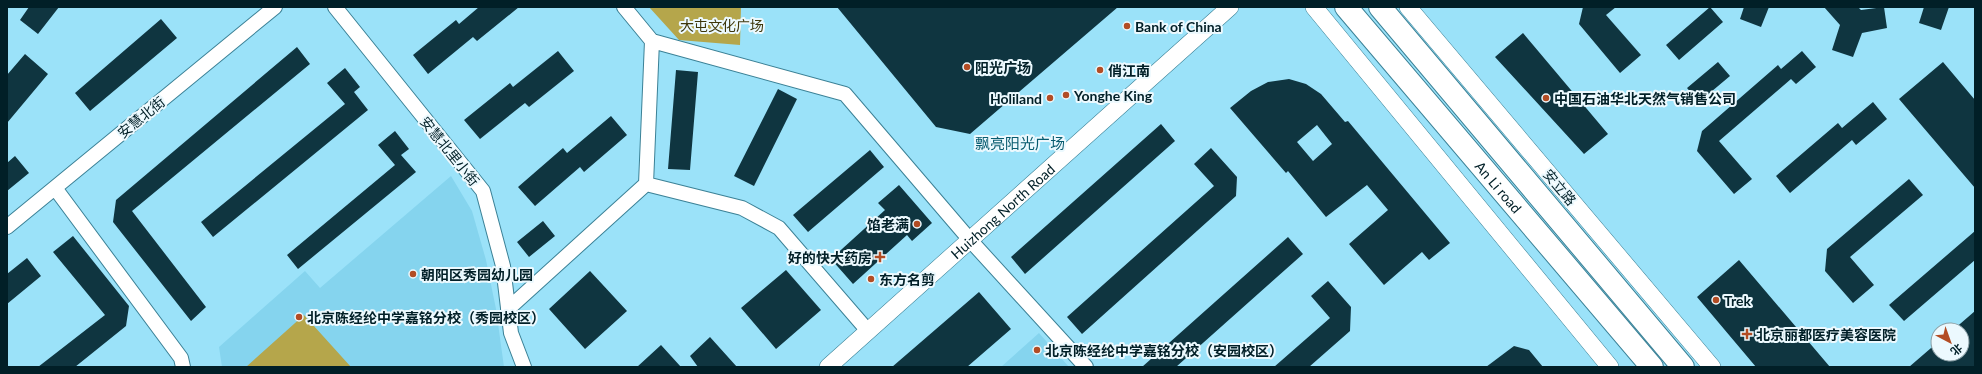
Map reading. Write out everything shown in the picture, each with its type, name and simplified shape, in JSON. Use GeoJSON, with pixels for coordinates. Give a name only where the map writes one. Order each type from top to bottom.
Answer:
{"type":"FeatureCollection","features":[{"type":"Feature","properties":{"kind":"main road","name":"An Li road"},"geometry":{"type":"LineString","coordinates":[[1346,7],[1652,367]]}},
{"type":"Feature","properties":{"kind":"main road","name":"An Li road"},"geometry":{"type":"LineString","coordinates":[[1380,7],[1683,367]]}},
{"type":"Feature","properties":{"kind":"street","name":"安慧北街"},"geometry":{"type":"LineString","coordinates":[[7,227],[275,7]]}},
{"type":"Feature","properties":{"kind":"street","name":"安慧北里小街"},"geometry":{"type":"LineString","coordinates":[[335,7],[482,191],[503,266],[511,333],[524,367]]}},
{"type":"Feature","properties":{"kind":"street"},"geometry":{"type":"LineString","coordinates":[[624,7],[652,41],[845,94],[970,240],[1086,367]]}},
{"type":"Feature","properties":{"kind":"street","name":"Huizhong North Road"},"geometry":{"type":"LineString","coordinates":[[828,367],[1230,7]]}},
{"type":"Feature","properties":{"kind":"street"},"geometry":{"type":"LineString","coordinates":[[1314,7],[1610,367]]}},
{"type":"Feature","properties":{"kind":"street","name":"安立路"},"geometry":{"type":"LineString","coordinates":[[1408,7],[1712,367]]}},
{"type":"Feature","properties":{"kind":"street"},"geometry":{"type":"LineString","coordinates":[[508,309],[646,184],[652,41]]}},
{"type":"Feature","properties":{"kind":"street"},"geometry":{"type":"LineString","coordinates":[[646,184],[742,208],[779,228],[868,331]]}},
{"type":"Feature","properties":{"kind":"street"},"geometry":{"type":"LineString","coordinates":[[55,188],[181,358],[183,367]]}},
{"type":"Feature","properties":{"kind":"shaded area","name":"朝阳区秀园幼儿园"},"geometry":{"type":"Polygon","coordinates":[[[451,176],[472,211],[486,260],[496,309],[504,367],[222,367],[219,347],[305,271],[320,288],[451,176]]]}},
{"type":"Feature","properties":{"kind":"shaded area","name":"北京陈经纶中学嘉铭分校（安园校区）"},"geometry":{"type":"Polygon","coordinates":[[[1039,333],[1069,367],[1001,367],[1039,333]]]}},
{"type":"Feature","properties":{"kind":"green space","name":"大屯文化广场"},"geometry":{"type":"Polygon","coordinates":[[[649,7],[741,7],[740,45],[679,40],[649,7]]]}},
{"type":"Feature","properties":{"kind":"green space"},"geometry":{"type":"Polygon","coordinates":[[[304,315],[351,367],[246,367],[304,315]]]}},
{"type":"Feature","properties":{"kind":"building"},"geometry":{"type":"Polygon","coordinates":[[[29,7],[59,7],[38,34],[20,20],[29,7]]]}},
{"type":"Feature","properties":{"kind":"building"},"geometry":{"type":"Polygon","coordinates":[[[479,7],[519,7],[477,41],[473,37],[428,74],[413,55],[456,20],[459,24],[479,7]]]}},
{"type":"Feature","properties":{"kind":"building","name":"阳光广场"},"geometry":{"type":"Polygon","coordinates":[[[837,7],[1118,7],[970,134],[936,127],[837,7]]]}},
{"type":"Feature","properties":{"kind":"building"},"geometry":{"type":"Polygon","coordinates":[[[1583,7],[1616,7],[1606,15],[1641,55],[1620,73],[1579,24],[1583,7]]]}},
{"type":"Feature","properties":{"kind":"building"},"geometry":{"type":"Polygon","coordinates":[[[1710,7],[1723,22],[1679,60],[1666,45],[1710,7]]]}},
{"type":"Feature","properties":{"kind":"building"},"geometry":{"type":"Polygon","coordinates":[[[1744,7],[1769,7],[1761,27],[1740,19],[1744,7]]]}},
{"type":"Feature","properties":{"kind":"building"},"geometry":{"type":"Polygon","coordinates":[[[1824,7],[1858,7],[1861,10],[1884,7],[1887,28],[1862,33],[1853,57],[1832,50],[1840,25],[1824,7]]]}},
{"type":"Feature","properties":{"kind":"building"},"geometry":{"type":"Polygon","coordinates":[[[1924,7],[1949,7],[1941,30],[1919,23],[1924,7]]]}},
{"type":"Feature","properties":{"kind":"building"},"geometry":{"type":"Polygon","coordinates":[[[161,19],[177,38],[90,111],[75,93],[161,19]]]}},
{"type":"Feature","properties":{"kind":"building","name":"中国石油华北天然气销售公司"},"geometry":{"type":"Polygon","coordinates":[[[1523,33],[1608,134],[1584,154],[1495,57],[1523,33]]]}},
{"type":"Feature","properties":{"kind":"building"},"geometry":{"type":"Polygon","coordinates":[[[297,47],[310,64],[132,211],[206,307],[191,321],[113,222],[116,200],[297,47]]]}},
{"type":"Feature","properties":{"kind":"building"},"geometry":{"type":"Polygon","coordinates":[[[558,51],[574,71],[529,107],[525,103],[480,139],[464,120],[510,83],[513,87],[558,51]]]}},
{"type":"Feature","properties":{"kind":"building"},"geometry":{"type":"Polygon","coordinates":[[[1802,51],[1816,67],[1796,84],[1791,79],[1719,141],[1752,179],[1734,194],[1697,151],[1702,131],[1778,65],[1781,69],[1802,51]]]}},
{"type":"Feature","properties":{"kind":"building"},"geometry":{"type":"Polygon","coordinates":[[[25,54],[48,74],[7,123],[7,75],[25,54]]]}},
{"type":"Feature","properties":{"kind":"building"},"geometry":{"type":"Polygon","coordinates":[[[1718,62],[1730,76],[1699,102],[1687,88],[1718,62]]]}},
{"type":"Feature","properties":{"kind":"building"},"geometry":{"type":"Polygon","coordinates":[[[1943,62],[1975,100],[1975,188],[1899,99],[1943,62]]]}},
{"type":"Feature","properties":{"kind":"building"},"geometry":{"type":"Polygon","coordinates":[[[345,68],[360,87],[354,92],[368,110],[213,237],[201,222],[345,104],[327,83],[345,68]]]}},
{"type":"Feature","properties":{"kind":"building"},"geometry":{"type":"Polygon","coordinates":[[[676,70],[698,72],[690,170],[668,169],[676,70]]]}},
{"type":"Feature","properties":{"kind":"building"},"geometry":{"type":"Polygon","coordinates":[[[1289,79],[1306,84],[1321,94],[1345,122],[1348,121],[1450,243],[1429,260],[1422,252],[1384,285],[1349,244],[1388,210],[1367,185],[1326,217],[1288,171],[1286,173],[1230,108],[1251,91],[1268,82],[1289,79]],[[1317,125],[1297,142],[1313,161],[1332,144],[1317,125]]]}},
{"type":"Feature","properties":{"kind":"building"},"geometry":{"type":"Polygon","coordinates":[[[778,89],[797,99],[754,186],[734,176],[778,89]]]}},
{"type":"Feature","properties":{"kind":"building"},"geometry":{"type":"Polygon","coordinates":[[[1873,102],[1887,119],[1856,145],[1852,140],[1790,193],[1776,176],[1838,123],[1842,128],[1873,102]]]}},
{"type":"Feature","properties":{"kind":"building"},"geometry":{"type":"Polygon","coordinates":[[[611,116],[627,135],[584,172],[580,167],[535,206],[518,187],[563,148],[567,153],[611,116]]]}},
{"type":"Feature","properties":{"kind":"building"},"geometry":{"type":"Polygon","coordinates":[[[1161,124],[1175,141],[1025,274],[1011,257],[1161,124]]]}},
{"type":"Feature","properties":{"kind":"building"},"geometry":{"type":"Polygon","coordinates":[[[395,131],[409,149],[401,155],[416,172],[298,269],[287,255],[395,165],[378,145],[395,131]]]}},
{"type":"Feature","properties":{"kind":"building"},"geometry":{"type":"Polygon","coordinates":[[[1211,148],[1237,177],[1236,196],[1082,334],[1067,317],[1214,186],[1194,164],[1211,148]]]}},
{"type":"Feature","properties":{"kind":"building"},"geometry":{"type":"Polygon","coordinates":[[[870,150],[884,167],[808,232],[793,215],[870,150]]]}},
{"type":"Feature","properties":{"kind":"building"},"geometry":{"type":"Polygon","coordinates":[[[15,156],[29,173],[7,191],[7,163],[15,156]]]}},
{"type":"Feature","properties":{"kind":"building"},"geometry":{"type":"Polygon","coordinates":[[[1909,179],[1923,195],[1850,257],[1874,285],[1853,303],[1825,271],[1827,249],[1909,179]]]}},
{"type":"Feature","properties":{"kind":"building"},"geometry":{"type":"Polygon","coordinates":[[[899,185],[932,223],[912,241],[907,235],[853,284],[831,259],[885,210],[878,203],[899,185]]]}},
{"type":"Feature","properties":{"kind":"building"},"geometry":{"type":"Polygon","coordinates":[[[543,221],[555,236],[529,257],[517,242],[543,221]]]}},
{"type":"Feature","properties":{"kind":"building"},"geometry":{"type":"Polygon","coordinates":[[[1975,231],[1975,260],[1904,321],[1889,305],[1975,231]]]}},
{"type":"Feature","properties":{"kind":"building"},"geometry":{"type":"Polygon","coordinates":[[[73,236],[129,306],[126,326],[75,367],[38,367],[105,315],[53,252],[73,236]]]}},
{"type":"Feature","properties":{"kind":"building"},"geometry":{"type":"Polygon","coordinates":[[[1288,237],[1303,254],[1176,367],[1142,367],[1288,237]]]}},
{"type":"Feature","properties":{"kind":"building"},"geometry":{"type":"Polygon","coordinates":[[[27,258],[41,276],[7,304],[7,274],[27,258]]]}},
{"type":"Feature","properties":{"kind":"building"},"geometry":{"type":"Polygon","coordinates":[[[1739,260],[1830,367],[1756,367],[1697,297],[1739,260]]]}},
{"type":"Feature","properties":{"kind":"building"},"geometry":{"type":"Polygon","coordinates":[[[786,270],[821,310],[776,349],[741,308],[786,270]]]}},
{"type":"Feature","properties":{"kind":"building"},"geometry":{"type":"Polygon","coordinates":[[[590,271],[627,311],[585,349],[549,309],[590,271]]]}},
{"type":"Feature","properties":{"kind":"building"},"geometry":{"type":"Polygon","coordinates":[[[1328,281],[1351,307],[1350,331],[1309,367],[1274,367],[1330,318],[1311,296],[1328,281]]]}},
{"type":"Feature","properties":{"kind":"building"},"geometry":{"type":"Polygon","coordinates":[[[979,292],[1011,329],[967,367],[892,367],[979,292]]]}},
{"type":"Feature","properties":{"kind":"building"},"geometry":{"type":"Polygon","coordinates":[[[1975,311],[1975,367],[1909,367],[1930,349],[1930,362],[1970,362],[1970,322],[1962,322],[1975,311]]]}},
{"type":"Feature","properties":{"kind":"building"},"geometry":{"type":"Polygon","coordinates":[[[710,337],[737,367],[698,367],[690,356],[710,337]]]}},
{"type":"Feature","properties":{"kind":"building"},"geometry":{"type":"Polygon","coordinates":[[[661,345],[681,367],[637,367],[661,345]]]}},
{"type":"Feature","properties":{"kind":"building"},"geometry":{"type":"Polygon","coordinates":[[[1514,346],[1529,350],[1543,367],[1486,367],[1514,346]]]}},
{"type":"Feature","properties":{"kind":"place","name":"Bank of China"},"geometry":{"type":"Point","coordinates":[1127,26]}},
{"type":"Feature","properties":{"kind":"place","name":"阳光广场"},"geometry":{"type":"Point","coordinates":[967,67]}},
{"type":"Feature","properties":{"kind":"place","name":"俏江南"},"geometry":{"type":"Point","coordinates":[1100,70]}},
{"type":"Feature","properties":{"kind":"place","name":"Yonghe King"},"geometry":{"type":"Point","coordinates":[1066,95]}},
{"type":"Feature","properties":{"kind":"place","name":"Holiland"},"geometry":{"type":"Point","coordinates":[1050,98]}},
{"type":"Feature","properties":{"kind":"place","name":"中国石油华北天然气销售公司"},"geometry":{"type":"Point","coordinates":[1546,98]}},
{"type":"Feature","properties":{"kind":"place","name":"馅老满"},"geometry":{"type":"Point","coordinates":[917,224]}},
{"type":"Feature","properties":{"kind":"place","name":"好的快大药房"},"geometry":{"type":"Point","coordinates":[880,257]}},
{"type":"Feature","properties":{"kind":"place","name":"朝阳区秀园幼儿园"},"geometry":{"type":"Point","coordinates":[413,274]}},
{"type":"Feature","properties":{"kind":"place","name":"东方名剪"},"geometry":{"type":"Point","coordinates":[871,279]}},
{"type":"Feature","properties":{"kind":"place","name":"Trek"},"geometry":{"type":"Point","coordinates":[1716,300]}},
{"type":"Feature","properties":{"kind":"place","name":"北京陈经纶中学嘉铭分校（秀园校区）"},"geometry":{"type":"Point","coordinates":[299,317]}},
{"type":"Feature","properties":{"kind":"place","name":"北京丽都医疗美容医院"},"geometry":{"type":"Point","coordinates":[1747,334]}},
{"type":"Feature","properties":{"kind":"place","name":"北京陈经纶中学嘉铭分校（安园校区）"},"geometry":{"type":"Point","coordinates":[1037,350]}},
{"type":"Feature","properties":{"kind":"district","name":"飘亮阳光广场"},"geometry":{"type":"Point","coordinates":[1020,143]}}]}
